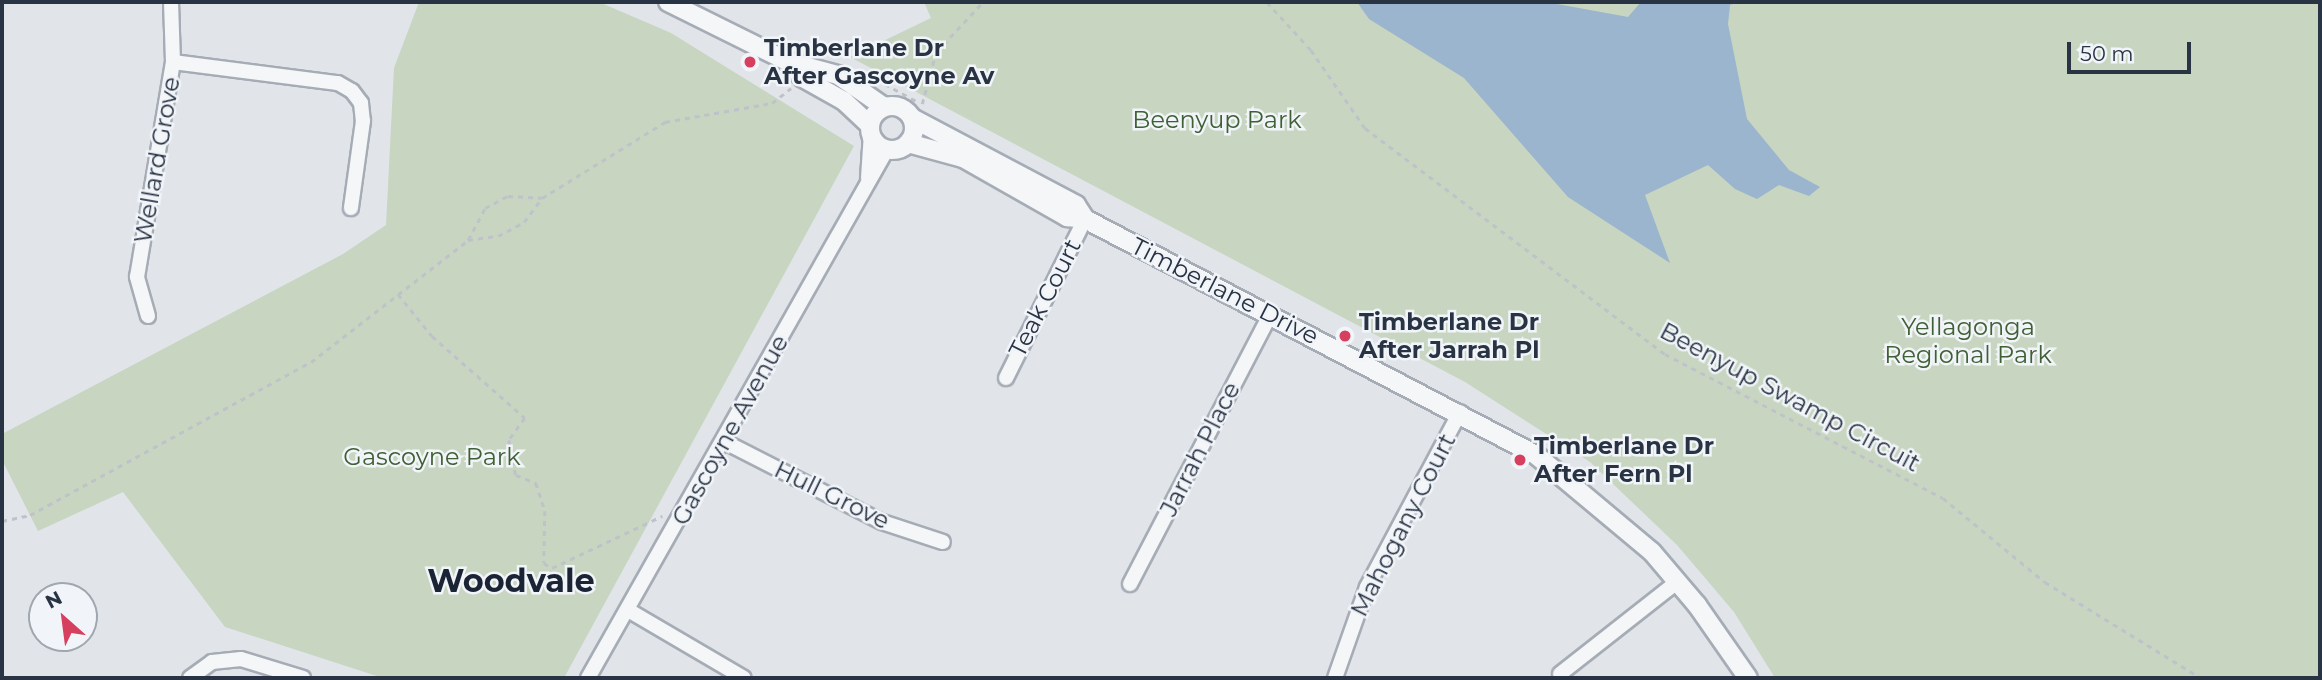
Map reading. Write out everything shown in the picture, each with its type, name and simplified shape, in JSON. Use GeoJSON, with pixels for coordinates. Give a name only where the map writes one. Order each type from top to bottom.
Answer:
{"type":"FeatureCollection","features":[{"type":"Feature","properties":{"kind":"street","name":"Wellard Grove"},"geometry":{"type":"LineString","coordinates":[[148,316],[137,276],[173,62],[171,2]]}},
{"type":"Feature","properties":{"kind":"street"},"geometry":{"type":"LineString","coordinates":[[668,2],[789,62],[838,75],[869,101],[884,107],[903,108],[912,118],[914,131],[908,143],[887,149],[844,101],[803,78],[789,62]]}},
{"type":"Feature","properties":{"kind":"street"},"geometry":{"type":"LineString","coordinates":[[173,62],[338,83],[352,91],[361,103],[363,121],[351,208]]}},
{"type":"Feature","properties":{"kind":"street"},"geometry":{"type":"LineString","coordinates":[[870,129],[884,107]]}},
{"type":"Feature","properties":{"kind":"street","name":"Timberlane Drive"},"geometry":{"type":"LineString","coordinates":[[912,118],[935,134],[970,145],[1076,205],[1085,219]]}},
{"type":"Feature","properties":{"kind":"street","name":"Gascoyne Avenue"},"geometry":{"type":"LineString","coordinates":[[868,180],[870,129]]}},
{"type":"Feature","properties":{"kind":"street","name":"Timberlane Drive"},"geometry":{"type":"LineString","coordinates":[[908,143],[963,158],[1067,217],[1085,219],[1460,412],[1536,455],[1579,486],[1621,522],[1678,581],[1748,678]]}},
{"type":"Feature","properties":{"kind":"street","name":"Gascoyne Avenue"},"geometry":{"type":"LineString","coordinates":[[588,678],[680,521],[887,149]]}},
{"type":"Feature","properties":{"kind":"street","name":"Teak Court"},"geometry":{"type":"LineString","coordinates":[[1006,377],[1085,219]]}},
{"type":"Feature","properties":{"kind":"street","name":"Jarrah Place"},"geometry":{"type":"LineString","coordinates":[[1130,584],[1270,313]]}},
{"type":"Feature","properties":{"kind":"street","name":"Mahogany Court"},"geometry":{"type":"LineString","coordinates":[[1335,678],[1367,587],[1460,412]]}},
{"type":"Feature","properties":{"kind":"street","name":"Hull Grove"},"geometry":{"type":"LineString","coordinates":[[724,442],[882,522],[943,542]]}},
{"type":"Feature","properties":{"kind":"street"},"geometry":{"type":"LineString","coordinates":[[1560,674],[1678,581]]}},
{"type":"Feature","properties":{"kind":"street"},"geometry":{"type":"LineString","coordinates":[[628,610],[744,678]]}},
{"type":"Feature","properties":{"kind":"street"},"geometry":{"type":"LineString","coordinates":[[190,678],[212,662],[233,659],[303,678]]}},
{"type":"Feature","properties":{"kind":"path"},"geometry":{"type":"LineString","coordinates":[[868,75],[922,104],[936,52],[983,2]]}},
{"type":"Feature","properties":{"kind":"path","name":"Beenyup Swamp Circuit"},"geometry":{"type":"LineString","coordinates":[[1267,2],[1311,50],[1365,128],[1665,354],[1943,498],[2045,582],[2202,678]]}},
{"type":"Feature","properties":{"kind":"path"},"geometry":{"type":"LineString","coordinates":[[468,240],[498,236],[524,222],[542,198],[665,122],[772,103],[793,86],[803,90]]}},
{"type":"Feature","properties":{"kind":"path"},"geometry":{"type":"LineString","coordinates":[[2,521],[30,515],[311,362],[468,240],[485,208],[508,196],[542,198]]}},
{"type":"Feature","properties":{"kind":"path"},"geometry":{"type":"LineString","coordinates":[[398,294],[432,336],[525,418],[509,440],[516,475],[536,483],[545,511],[544,564],[552,568],[651,518],[666,515],[680,521]]}},
{"type":"Feature","properties":{"kind":"green space","name":"Gascoyne Park"},"geometry":{"type":"Polygon","coordinates":[[[419,2],[599,2],[671,33],[854,146],[564,678],[383,678],[225,627],[123,492],[38,531],[2,460],[2,434],[343,254],[386,225],[394,68],[419,2]]]}},
{"type":"Feature","properties":{"kind":"green space","name":"Yellagonga Regional Park"},"geometry":{"type":"Polygon","coordinates":[[[924,2],[2320,2],[2320,678],[1775,678],[1734,612],[1677,545],[1590,462],[1465,382],[850,57],[931,18],[924,2]]]}},
{"type":"Feature","properties":{"kind":"water"},"geometry":{"type":"Polygon","coordinates":[[[1357,2],[1546,2],[1628,17],[1641,2],[1736,2],[1730,5],[1728,24],[1747,119],[1789,170],[1820,187],[1809,196],[1779,185],[1757,199],[1735,189],[1708,165],[1645,195],[1670,263],[1568,197],[1464,78],[1369,19],[1357,2]]]}},
{"type":"Feature","properties":{"kind":"place","name":"Timberlane Dr After Gascoyne Av"},"geometry":{"type":"Point","coordinates":[750,62]}},
{"type":"Feature","properties":{"kind":"place","name":"Timberlane Dr After Jarrah Pl"},"geometry":{"type":"Point","coordinates":[1345,336]}},
{"type":"Feature","properties":{"kind":"place","name":"Timberlane Dr After Fern Pl"},"geometry":{"type":"Point","coordinates":[1520,460]}},
{"type":"Feature","properties":{"kind":"district","name":"Woodvale"},"geometry":{"type":"Point","coordinates":[511,581]}},
{"type":"Feature","properties":{"kind":"park label","name":"Beenyup Park"},"geometry":{"type":"Point","coordinates":[1217,120]}}]}
